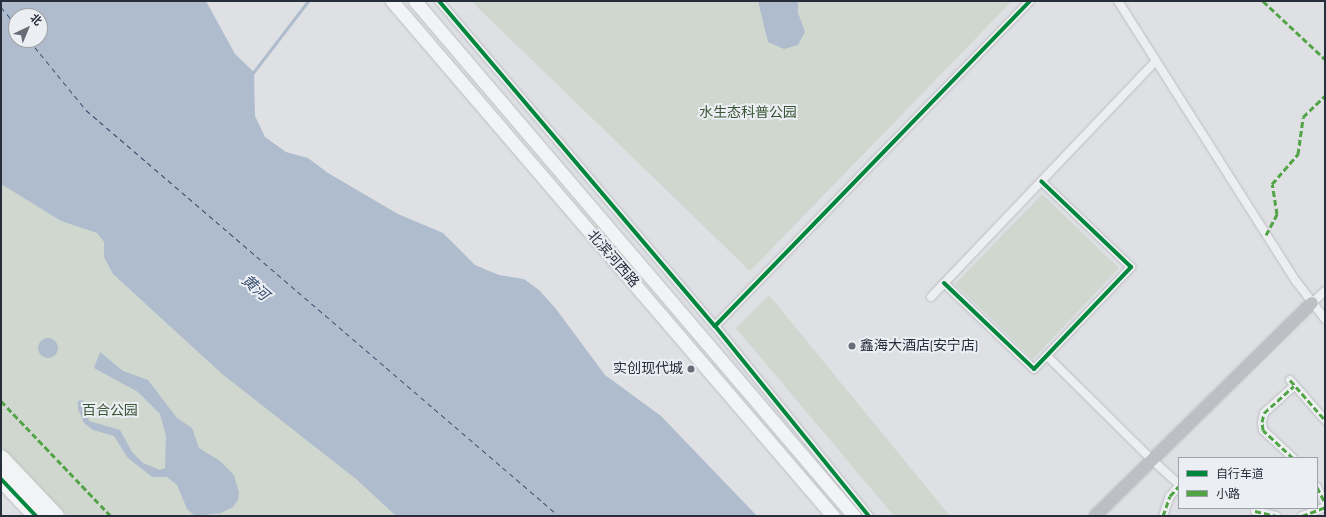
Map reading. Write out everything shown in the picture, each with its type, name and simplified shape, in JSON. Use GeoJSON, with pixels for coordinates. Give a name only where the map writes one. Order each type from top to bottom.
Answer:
{"type":"FeatureCollection","features":[{"type":"Feature","properties":{"kind":"highway"},"geometry":{"type":"LineString","coordinates":[[1,458],[56,516]]}},
{"type":"Feature","properties":{"kind":"highway"},"geometry":{"type":"LineString","coordinates":[[1,479],[36,516]]}},
{"type":"Feature","properties":{"kind":"main road","name":"北滨河西路"},"geometry":{"type":"LineString","coordinates":[[392,1],[833,516]]}},
{"type":"Feature","properties":{"kind":"main road","name":"北滨河西路"},"geometry":{"type":"LineString","coordinates":[[415,1],[854,516]]}},
{"type":"Feature","properties":{"kind":"street"},"geometry":{"type":"LineString","coordinates":[[439,1],[715,326],[869,516]]}},
{"type":"Feature","properties":{"kind":"street"},"geometry":{"type":"LineString","coordinates":[[715,326],[1030,1]]}},
{"type":"Feature","properties":{"kind":"street"},"geometry":{"type":"LineString","coordinates":[[1118,1],[1312,303],[1325,319]]}},
{"type":"Feature","properties":{"kind":"street"},"geometry":{"type":"LineString","coordinates":[[931,296],[1156,61]]}},
{"type":"Feature","properties":{"kind":"street"},"geometry":{"type":"LineString","coordinates":[[944,283],[1034,369],[1047,356],[1131,267],[1041,182]]}},
{"type":"Feature","properties":{"kind":"street"},"geometry":{"type":"LineString","coordinates":[[1094,516],[1150,459],[1325,290]]}},
{"type":"Feature","properties":{"kind":"street"},"geometry":{"type":"LineString","coordinates":[[1047,356],[1150,459],[1178,484]]}},
{"type":"Feature","properties":{"kind":"street"},"geometry":{"type":"LineString","coordinates":[[1292,457],[1263,430],[1262,422],[1264,413],[1292,383],[1325,420]]}},
{"type":"Feature","properties":{"kind":"street"},"geometry":{"type":"LineString","coordinates":[[1163,516],[1170,496],[1178,486]]}},
{"type":"Feature","properties":{"kind":"street"},"geometry":{"type":"LineString","coordinates":[[1318,489],[1325,502]]}},
{"type":"Feature","properties":{"kind":"street"},"geometry":{"type":"LineString","coordinates":[[1302,516],[1325,507]]}},
{"type":"Feature","properties":{"kind":"street"},"geometry":{"type":"LineString","coordinates":[[1256,512],[1276,516]]}},
{"type":"Feature","properties":{"kind":"green space","name":"水生态科普公园"},"geometry":{"type":"Polygon","coordinates":[[[471,1],[1012,1],[750,271],[471,1]]]}},
{"type":"Feature","properties":{"kind":"green space","name":"百合公园"},"geometry":{"type":"Polygon","coordinates":[[[1,184],[61,221],[97,233],[104,242],[104,257],[113,274],[356,479],[396,516],[68,516],[62,511],[1,447],[1,184]]]}},
{"type":"Feature","properties":{"kind":"green space"},"geometry":{"type":"Polygon","coordinates":[[[1042,194],[1119,268],[1033,359],[955,284],[1042,194]]]}},
{"type":"Feature","properties":{"kind":"green space"},"geometry":{"type":"Polygon","coordinates":[[[769,295],[950,516],[894,516],[736,328],[769,295]]]}},
{"type":"Feature","properties":{"kind":"water","name":"黄河"},"geometry":{"type":"Polygon","coordinates":[[[1,1],[206,1],[235,54],[254,72],[255,116],[265,137],[286,152],[308,158],[328,173],[398,214],[443,233],[475,265],[499,275],[524,279],[539,290],[556,309],[605,375],[661,416],[757,516],[396,516],[356,479],[221,373],[113,274],[104,257],[104,242],[97,233],[61,221],[1,184],[1,1]]]}},
{"type":"Feature","properties":{"kind":"water"},"geometry":{"type":"Polygon","coordinates":[[[758,1],[798,1],[798,13],[805,32],[798,45],[784,49],[768,42],[758,1]]]}},
{"type":"Feature","properties":{"kind":"water"},"geometry":{"type":"Polygon","coordinates":[[[48,338],[55,341],[58,348],[55,355],[48,358],[41,355],[38,348],[41,341],[48,338]]]}},
{"type":"Feature","properties":{"kind":"water"},"geometry":{"type":"Polygon","coordinates":[[[100,352],[123,371],[148,380],[177,418],[192,428],[199,448],[220,461],[234,475],[239,493],[238,500],[233,507],[221,513],[195,516],[187,509],[177,485],[167,477],[152,477],[127,457],[114,436],[93,430],[84,423],[78,409],[78,401],[83,400],[89,421],[120,430],[132,452],[143,463],[160,470],[165,468],[166,436],[160,414],[138,392],[94,368],[100,352]]]}},
{"type":"Feature","properties":{"kind":"waterway"},"geometry":{"type":"LineString","coordinates":[[252,74],[308,1]]}},
{"type":"Feature","properties":{"kind":"ferry route"},"geometry":{"type":"LineString","coordinates":[[1,7],[8,15]]}},
{"type":"Feature","properties":{"kind":"ferry route"},"geometry":{"type":"LineString","coordinates":[[36,48],[86,110],[559,516]]}},
{"type":"Feature","properties":{"kind":"marked path"},"geometry":{"type":"LineString","coordinates":[[1263,1],[1325,59]]}},
{"type":"Feature","properties":{"kind":"marked path"},"geometry":{"type":"LineString","coordinates":[[1266,235],[1277,214],[1272,184],[1298,154],[1303,117],[1325,96]]}},
{"type":"Feature","properties":{"kind":"marked path"},"geometry":{"type":"LineString","coordinates":[[1290,380],[1325,420]]}},
{"type":"Feature","properties":{"kind":"marked path"},"geometry":{"type":"LineString","coordinates":[[1292,457],[1263,430],[1262,422],[1264,413],[1294,386]]}},
{"type":"Feature","properties":{"kind":"marked path"},"geometry":{"type":"LineString","coordinates":[[1,401],[111,516]]}},
{"type":"Feature","properties":{"kind":"marked path"},"geometry":{"type":"LineString","coordinates":[[1163,516],[1170,496],[1178,487]]}},
{"type":"Feature","properties":{"kind":"marked path"},"geometry":{"type":"LineString","coordinates":[[1318,489],[1325,503]]}},
{"type":"Feature","properties":{"kind":"marked path"},"geometry":{"type":"LineString","coordinates":[[1302,516],[1325,507]]}},
{"type":"Feature","properties":{"kind":"marked path"},"geometry":{"type":"LineString","coordinates":[[1255,511],[1276,516]]}},
{"type":"Feature","properties":{"kind":"cycle path"},"geometry":{"type":"LineString","coordinates":[[439,1],[715,326],[869,516]]}},
{"type":"Feature","properties":{"kind":"cycle path"},"geometry":{"type":"LineString","coordinates":[[715,326],[1030,1]]}},
{"type":"Feature","properties":{"kind":"cycle path"},"geometry":{"type":"LineString","coordinates":[[944,283],[1034,369],[1131,267],[1041,181]]}},
{"type":"Feature","properties":{"kind":"cycle path"},"geometry":{"type":"LineString","coordinates":[[1,479],[36,516]]}},
{"type":"Feature","properties":{"kind":"place","name":"鑫海大酒店(安宁店)"},"geometry":{"type":"Point","coordinates":[852,346]}},
{"type":"Feature","properties":{"kind":"place","name":"实创现代城"},"geometry":{"type":"Point","coordinates":[691,369]}}]}
